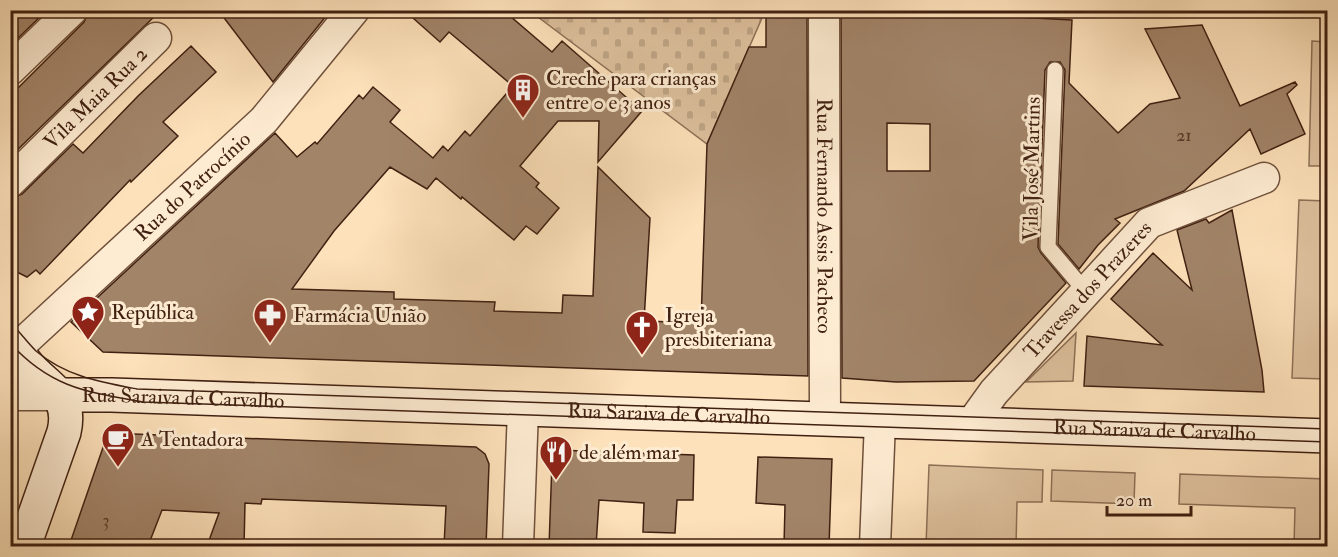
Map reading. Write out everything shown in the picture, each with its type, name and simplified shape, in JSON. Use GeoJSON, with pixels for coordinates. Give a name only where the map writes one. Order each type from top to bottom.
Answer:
{"type":"FeatureCollection","features":[{"type":"Feature","properties":{"kind":"street"},"geometry":{"type":"LineString","coordinates":[[10,70],[72,10]]}},
{"type":"Feature","properties":{"kind":"street","name":"Rua do Patrocínio"},"geometry":{"type":"LineString","coordinates":[[13,345],[264,120],[354,10]]}},
{"type":"Feature","properties":{"kind":"street","name":"Rua Fernando Assis Pacheco"},"geometry":{"type":"LineString","coordinates":[[824,10],[825,419]]}},
{"type":"Feature","properties":{"kind":"street","name":"Vila Maia Rua 2"},"geometry":{"type":"LineString","coordinates":[[10,182],[156,38]]}},
{"type":"Feature","properties":{"kind":"street","name":"Travessa dos Prazeres"},"geometry":{"type":"LineString","coordinates":[[971,424],[994,392],[1149,224],[1264,178]]}},
{"type":"Feature","properties":{"kind":"street"},"geometry":{"type":"LineString","coordinates":[[13,345],[31,369],[59,395],[66,413],[64,432],[24,546]]}},
{"type":"Feature","properties":{"kind":"street","name":"Rua Saraiva de Carvalho"},"geometry":{"type":"LineString","coordinates":[[10,395],[111,395],[1328,436]]}},
{"type":"Feature","properties":{"kind":"street"},"geometry":{"type":"LineString","coordinates":[[518,546],[523,409]]}},
{"type":"Feature","properties":{"kind":"street"},"geometry":{"type":"LineString","coordinates":[[875,546],[880,421]]}},
{"type":"Feature","properties":{"kind":"lane","name":"Vila José Martins"},"geometry":{"type":"LineString","coordinates":[[1055,70],[1048,247],[1086,292]]}},
{"type":"Feature","properties":{"kind":"green space"},"geometry":{"type":"Polygon","coordinates":[[[530,11],[765,11],[707,144],[530,11]]]}},
{"type":"Feature","properties":{"kind":"green space"},"geometry":{"type":"Polygon","coordinates":[[[1312,41],[1327,42],[1327,166],[1309,166],[1312,41]]]}},
{"type":"Feature","properties":{"kind":"green space"},"geometry":{"type":"Polygon","coordinates":[[[1299,200],[1327,201],[1327,379],[1292,378],[1299,200]]]}},
{"type":"Feature","properties":{"kind":"green space"},"geometry":{"type":"Polygon","coordinates":[[[1076,333],[1073,381],[1026,382],[1076,333]]]}},
{"type":"Feature","properties":{"kind":"green space"},"geometry":{"type":"Polygon","coordinates":[[[929,465],[1043,470],[1042,502],[1017,502],[1016,546],[926,546],[929,465]]]}},
{"type":"Feature","properties":{"kind":"green space"},"geometry":{"type":"Polygon","coordinates":[[[1052,470],[1135,473],[1134,504],[1051,501],[1052,470]]]}},
{"type":"Feature","properties":{"kind":"green space"},"geometry":{"type":"Polygon","coordinates":[[[1180,474],[1327,479],[1327,546],[1294,546],[1295,508],[1179,504],[1180,474]]]}},
{"type":"Feature","properties":{"kind":"building"},"geometry":{"type":"Polygon","coordinates":[[[10,10],[47,10],[13,43],[10,41],[10,10]]]}},
{"type":"Feature","properties":{"kind":"building"},"geometry":{"type":"Polygon","coordinates":[[[89,10],[161,10],[10,157],[10,96],[84,22],[89,10]]]}},
{"type":"Feature","properties":{"kind":"building"},"geometry":{"type":"Polygon","coordinates":[[[218,10],[331,10],[273,82],[218,10]]]}},
{"type":"Feature","properties":{"kind":"building"},"geometry":{"type":"Polygon","coordinates":[[[404,10],[503,10],[552,52],[562,41],[642,111],[598,162],[599,121],[558,121],[520,166],[539,183],[536,187],[559,208],[537,234],[526,226],[514,240],[436,178],[427,189],[390,167],[334,231],[292,289],[394,292],[394,299],[495,302],[494,311],[562,313],[563,295],[593,296],[598,167],[650,218],[644,321],[701,323],[707,144],[749,47],[766,47],[766,10],[807,10],[808,376],[103,352],[71,322],[275,133],[297,157],[315,142],[317,144],[359,95],[363,99],[373,87],[400,110],[390,122],[433,158],[443,146],[448,151],[465,131],[470,136],[513,86],[449,32],[440,42],[404,10]]]}},
{"type":"Feature","properties":{"kind":"building"},"geometry":{"type":"Polygon","coordinates":[[[841,10],[1016,10],[1016,17],[1072,20],[1069,83],[1118,133],[1150,104],[1180,98],[1145,29],[1202,25],[1240,106],[1295,82],[1297,85],[1287,94],[1305,134],[1261,154],[1250,129],[1184,191],[1115,219],[1120,223],[1079,269],[1058,244],[1065,70],[1060,62],[1050,62],[1045,70],[1038,247],[1066,283],[974,381],[896,382],[842,378],[841,10]],[[887,123],[887,171],[930,171],[930,124],[887,123]]]}},
{"type":"Feature","properties":{"kind":"building"},"geometry":{"type":"Polygon","coordinates":[[[191,46],[216,72],[163,122],[178,136],[131,182],[130,180],[40,274],[36,270],[27,277],[10,266],[10,199],[22,194],[73,144],[83,153],[191,46]]]}},
{"type":"Feature","properties":{"kind":"building"},"geometry":{"type":"Polygon","coordinates":[[[1232,210],[1262,370],[1264,392],[1084,386],[1087,336],[1162,345],[1111,299],[1153,253],[1192,290],[1177,230],[1206,219],[1209,223],[1232,210]]]}},
{"type":"Feature","properties":{"kind":"building"},"geometry":{"type":"Polygon","coordinates":[[[108,433],[476,447],[485,454],[489,464],[486,546],[444,546],[446,506],[262,499],[261,504],[245,503],[244,546],[207,546],[219,513],[162,510],[148,546],[69,546],[108,433]]]}},
{"type":"Feature","properties":{"kind":"building"},"geometry":{"type":"Polygon","coordinates":[[[556,450],[694,455],[693,500],[677,500],[675,533],[643,532],[644,503],[599,500],[596,546],[549,546],[552,462],[556,450]]]}},
{"type":"Feature","properties":{"kind":"building"},"geometry":{"type":"Polygon","coordinates":[[[758,457],[832,459],[829,546],[784,546],[785,505],[756,503],[758,457]]]}},
{"type":"Feature","properties":{"kind":"tram line"},"geometry":{"type":"LineString","coordinates":[[10,322],[47,360],[84,377],[137,389],[1328,429]]}},
{"type":"Feature","properties":{"kind":"tram line"},"geometry":{"type":"LineString","coordinates":[[10,343],[25,358],[55,379],[87,391],[143,402],[1328,442]]}},
{"type":"Feature","properties":{"kind":"place","name":"Creche para crianças entre 0 e 3 anos"},"geometry":{"type":"Point","coordinates":[523,119]}},
{"type":"Feature","properties":{"kind":"place","name":"República"},"geometry":{"type":"Point","coordinates":[88,341]}},
{"type":"Feature","properties":{"kind":"place","name":"Farmácia União"},"geometry":{"type":"Point","coordinates":[270,344]}},
{"type":"Feature","properties":{"kind":"place","name":"Igreja presbiteriana"},"geometry":{"type":"Point","coordinates":[642,356]}},
{"type":"Feature","properties":{"kind":"place","name":"A Tentadora"},"geometry":{"type":"Point","coordinates":[118,468]}},
{"type":"Feature","properties":{"kind":"place","name":"de além mar"},"geometry":{"type":"Point","coordinates":[556,481]}}]}
